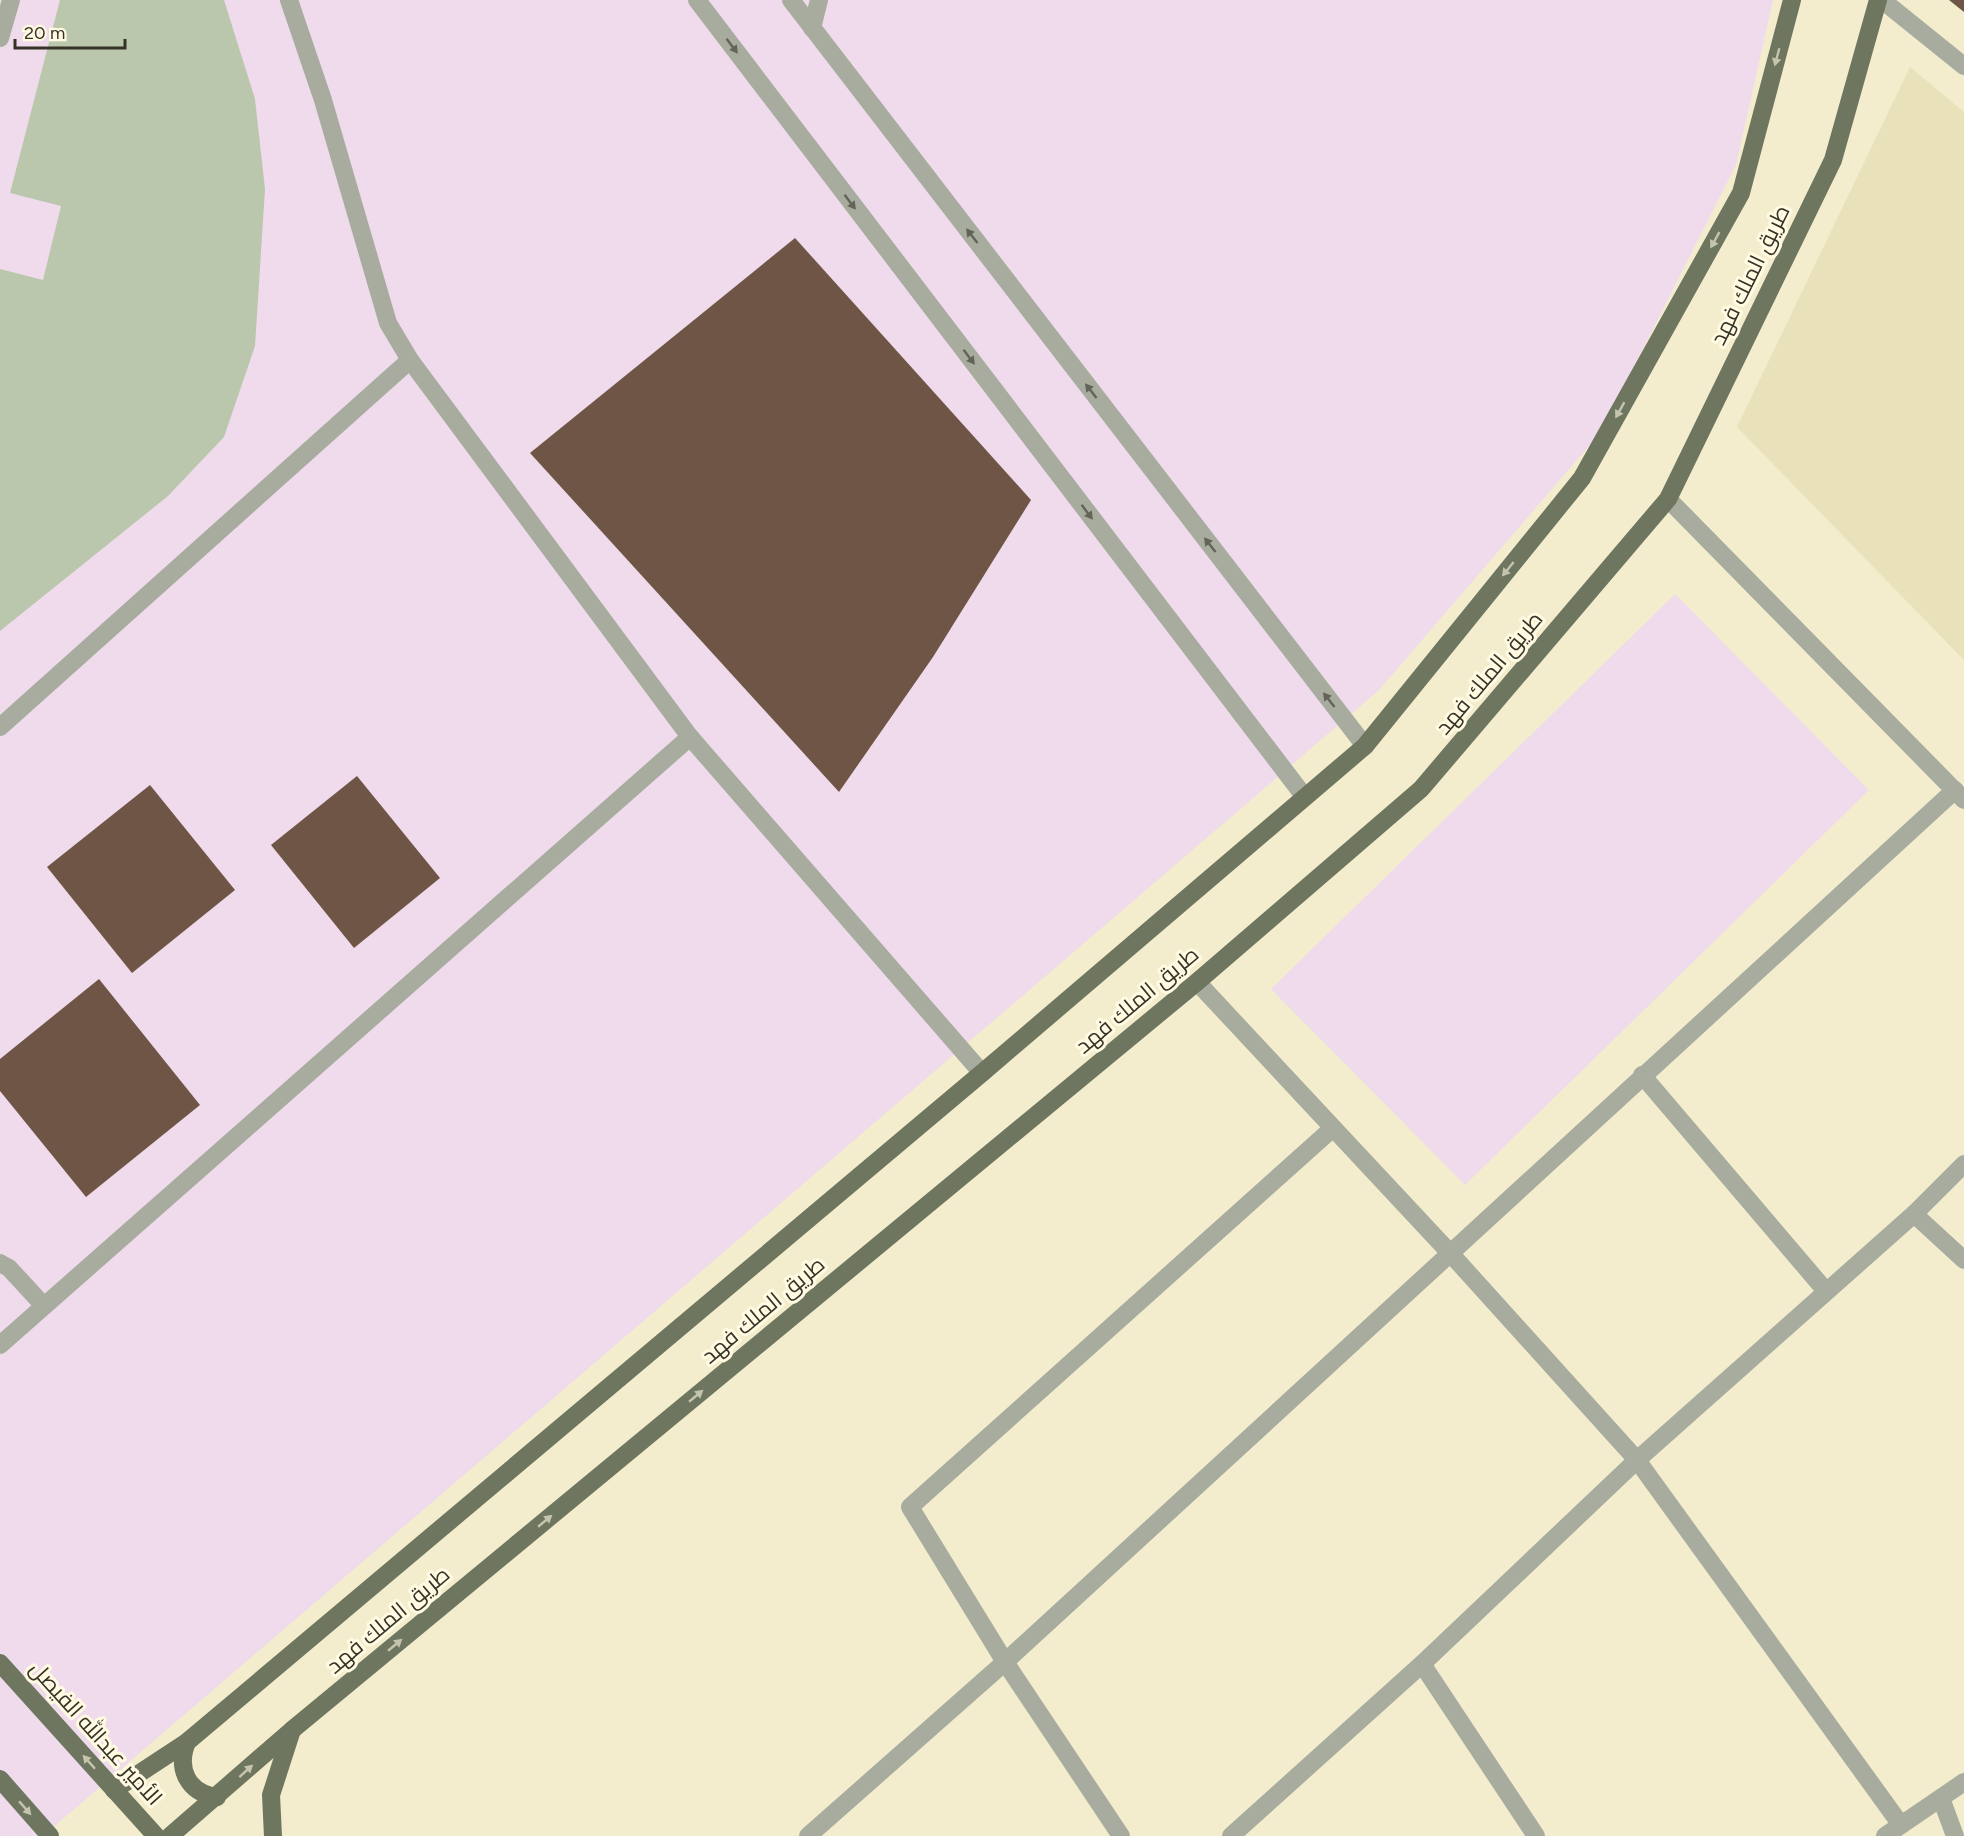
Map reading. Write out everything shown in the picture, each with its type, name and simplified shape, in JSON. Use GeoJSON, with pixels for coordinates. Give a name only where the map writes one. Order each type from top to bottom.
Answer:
{"type":"FeatureCollection","features":[{"type":"Feature","properties":{"kind":"main road","name":"طريق الملك فهد"},"geometry":{"type":"LineString","coordinates":[[114,1790],[187,1742],[982,1073],[1365,746],[1582,478],[1741,193],[1792,0]]}},
{"type":"Feature","properties":{"kind":"main road","name":"طريق الملك فهد"},"geometry":{"type":"LineString","coordinates":[[170,1836],[292,1730],[1197,982],[1421,789],[1668,499],[1833,160],[1880,0]]}},
{"type":"Feature","properties":{"kind":"main road","name":"الأمير عبدالله الفيصل"},"geometry":{"type":"LineString","coordinates":[[0,1663],[156,1836]]}},
{"type":"Feature","properties":{"kind":"main road"},"geometry":{"type":"LineString","coordinates":[[273,1836],[271,1795],[292,1730]]}},
{"type":"Feature","properties":{"kind":"main road"},"geometry":{"type":"LineString","coordinates":[[187,1742],[181,1760],[186,1779],[200,1792],[217,1797]]}},
{"type":"Feature","properties":{"kind":"main road"},"geometry":{"type":"LineString","coordinates":[[0,1779],[50,1836]]}},
{"type":"Feature","properties":{"kind":"street"},"geometry":{"type":"LineString","coordinates":[[0,39],[11,0]]}},
{"type":"Feature","properties":{"kind":"street"},"geometry":{"type":"LineString","coordinates":[[290,0],[323,100],[388,323],[410,360],[690,737],[982,1073]]}},
{"type":"Feature","properties":{"kind":"street"},"geometry":{"type":"LineString","coordinates":[[697,0],[1304,796]]}},
{"type":"Feature","properties":{"kind":"street"},"geometry":{"type":"LineString","coordinates":[[792,0],[1365,746]]}},
{"type":"Feature","properties":{"kind":"street"},"geometry":{"type":"LineString","coordinates":[[812,28],[819,0]]}},
{"type":"Feature","properties":{"kind":"street"},"geometry":{"type":"LineString","coordinates":[[1880,0],[1964,66]]}},
{"type":"Feature","properties":{"kind":"street"},"geometry":{"type":"LineString","coordinates":[[0,727],[410,360]]}},
{"type":"Feature","properties":{"kind":"street"},"geometry":{"type":"LineString","coordinates":[[808,1836],[1005,1662],[1642,1075],[1959,795],[1668,499]]}},
{"type":"Feature","properties":{"kind":"street"},"geometry":{"type":"LineString","coordinates":[[0,1344],[690,737]]}},
{"type":"Feature","properties":{"kind":"street"},"geometry":{"type":"LineString","coordinates":[[1197,982],[1450,1253],[1637,1460],[1901,1825]]}},
{"type":"Feature","properties":{"kind":"street"},"geometry":{"type":"LineString","coordinates":[[1642,1075],[1825,1290]]}},
{"type":"Feature","properties":{"kind":"street"},"geometry":{"type":"LineString","coordinates":[[1121,1836],[1005,1662],[910,1507],[1333,1128]]}},
{"type":"Feature","properties":{"kind":"street"},"geometry":{"type":"LineString","coordinates":[[1231,1836],[1422,1664],[1637,1460],[1825,1290],[1914,1214],[1964,1164]]}},
{"type":"Feature","properties":{"kind":"street"},"geometry":{"type":"LineString","coordinates":[[1914,1214],[1964,1260]]}},
{"type":"Feature","properties":{"kind":"street"},"geometry":{"type":"LineString","coordinates":[[0,1263],[9,1268],[44,1306]]}},
{"type":"Feature","properties":{"kind":"street"},"geometry":{"type":"LineString","coordinates":[[1422,1664],[1536,1836]]}},
{"type":"Feature","properties":{"kind":"street"},"geometry":{"type":"LineString","coordinates":[[1885,1836],[1964,1782]]}},
{"type":"Feature","properties":{"kind":"street"},"geometry":{"type":"LineString","coordinates":[[1941,1798],[1955,1836]]}},
{"type":"Feature","properties":{"kind":"shaded area"},"geometry":{"type":"Polygon","coordinates":[[[0,0],[1773,0],[1736,165],[1601,432],[1379,690],[43,1836],[0,1836],[0,0]]]}},
{"type":"Feature","properties":{"kind":"shaded area"},"geometry":{"type":"Polygon","coordinates":[[[1910,67],[1964,112],[1964,660],[1737,427],[1910,67]]]}},
{"type":"Feature","properties":{"kind":"shaded area"},"geometry":{"type":"Polygon","coordinates":[[[1675,594],[1869,790],[1465,1185],[1271,989],[1675,594]]]}},
{"type":"Feature","properties":{"kind":"green space"},"geometry":{"type":"Polygon","coordinates":[[[60,0],[224,0],[255,99],[265,189],[255,346],[224,437],[168,496],[0,631],[0,269],[43,280],[61,206],[10,193],[60,0]]]}},
{"type":"Feature","properties":{"kind":"building"},"geometry":{"type":"Polygon","coordinates":[[[1949,0],[1964,0],[1964,12],[1949,0]]]}},
{"type":"Feature","properties":{"kind":"building"},"geometry":{"type":"Polygon","coordinates":[[[795,238],[1031,500],[933,657],[839,792],[530,453],[795,238]]]}},
{"type":"Feature","properties":{"kind":"building"},"geometry":{"type":"Polygon","coordinates":[[[357,776],[440,878],[354,948],[271,845],[357,776]]]}},
{"type":"Feature","properties":{"kind":"building"},"geometry":{"type":"Polygon","coordinates":[[[150,785],[235,890],[132,973],[47,867],[150,785]]]}},
{"type":"Feature","properties":{"kind":"building"},"geometry":{"type":"Polygon","coordinates":[[[99,979],[200,1105],[86,1197],[0,1091],[0,1059],[99,979]]]}}]}
